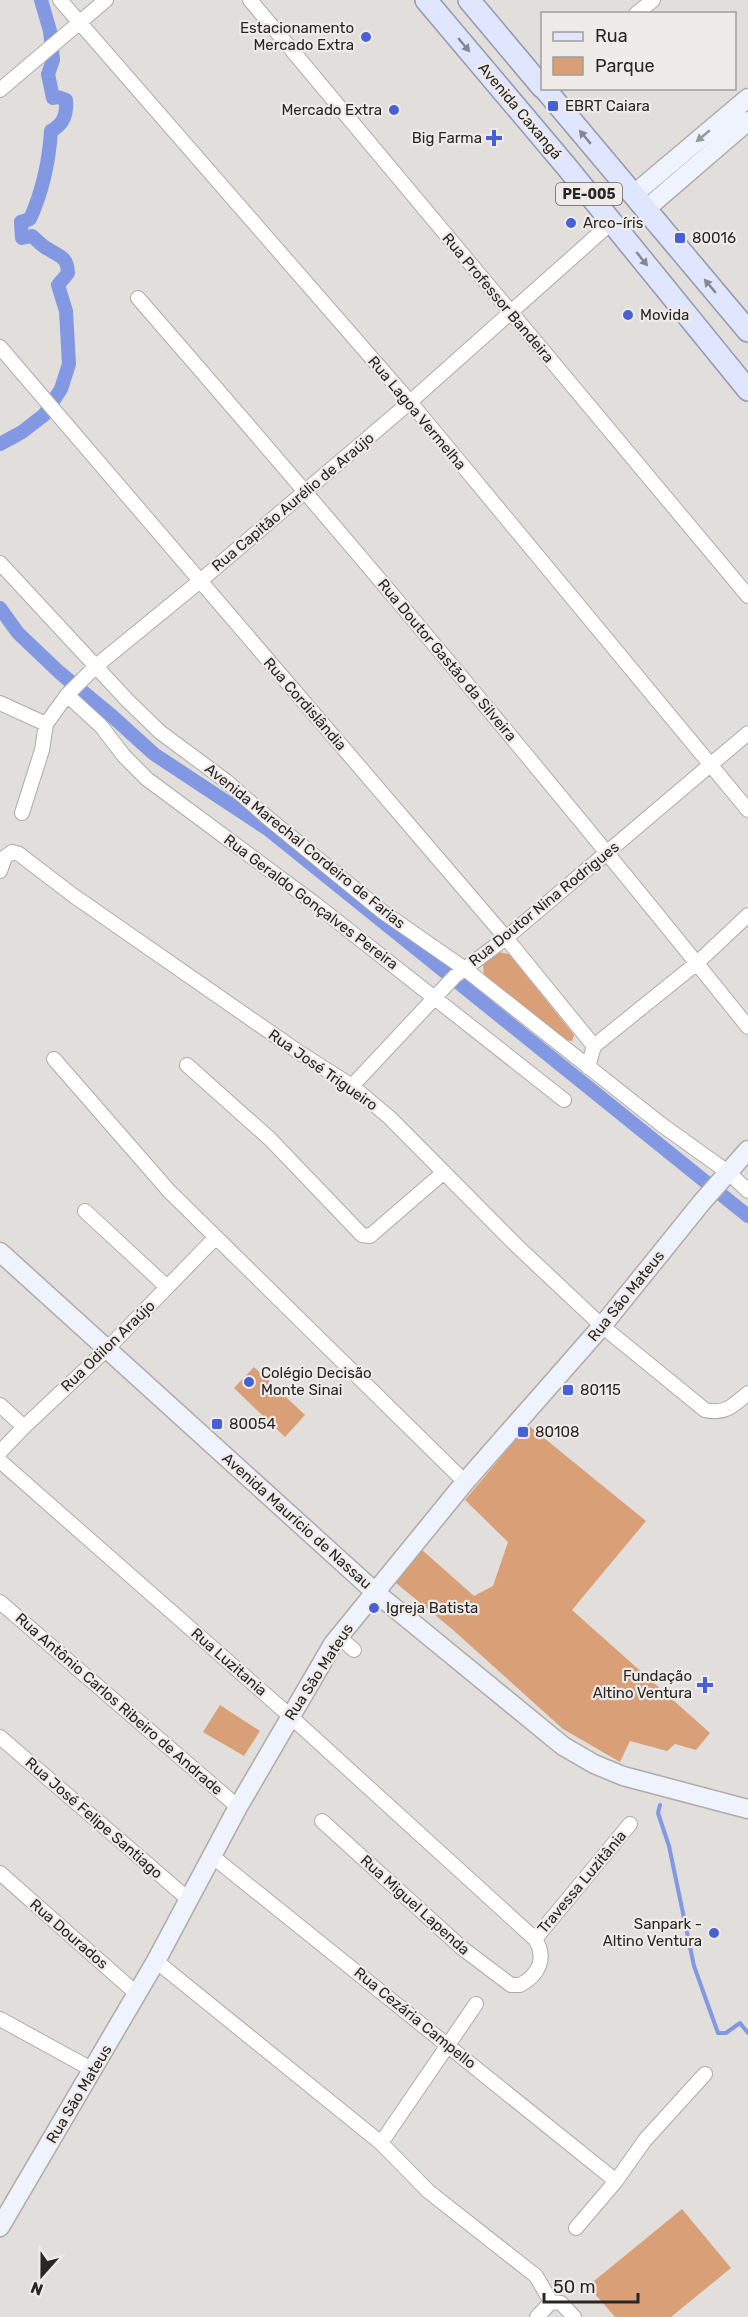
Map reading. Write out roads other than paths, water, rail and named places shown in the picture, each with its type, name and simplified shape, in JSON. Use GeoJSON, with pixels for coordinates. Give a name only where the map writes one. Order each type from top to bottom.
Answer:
{"type":"FeatureCollection","features":[{"type":"Feature","properties":{"kind":"main road","name":"Avenida Caxangá"},"geometry":{"type":"LineString","coordinates":[[426,0],[612,222],[748,390]]}},
{"type":"Feature","properties":{"kind":"main road","name":"PE-005"},"geometry":{"type":"LineString","coordinates":[[469,0],[541,84]]}},
{"type":"Feature","properties":{"kind":"main road","name":"PE-005"},"geometry":{"type":"LineString","coordinates":[[546,90],[748,331]]}},
{"type":"Feature","properties":{"kind":"street","name":"Rua Lagoa Vermelha"},"geometry":{"type":"LineString","coordinates":[[60,0],[410,402],[748,810]]}},
{"type":"Feature","properties":{"kind":"street"},"geometry":{"type":"LineString","coordinates":[[0,90],[106,0]]}},
{"type":"Feature","properties":{"kind":"street","name":"Rua Professor Bandeira"},"geometry":{"type":"LineString","coordinates":[[250,0],[748,596]]}},
{"type":"Feature","properties":{"kind":"street"},"geometry":{"type":"LineString","coordinates":[[638,12],[652,0]]}},
{"type":"Feature","properties":{"kind":"street"},"geometry":{"type":"LineString","coordinates":[[640,202],[748,98]]}},
{"type":"Feature","properties":{"kind":"street"},"geometry":{"type":"LineString","coordinates":[[640,202],[748,121]]}},
{"type":"Feature","properties":{"kind":"street","name":"Rua Capitão Aurélio de Araújo"},"geometry":{"type":"LineString","coordinates":[[22,813],[42,750],[46,724],[69,694],[93,669],[410,402],[612,222]]}},
{"type":"Feature","properties":{"kind":"street","name":"Rua Doutor Gastão da Silveira"},"geometry":{"type":"LineString","coordinates":[[138,298],[306,491],[607,852],[748,1027]]}},
{"type":"Feature","properties":{"kind":"street","name":"Rua Cordislândia"},"geometry":{"type":"LineString","coordinates":[[0,347],[506,938],[594,1046]]}},
{"type":"Feature","properties":{"kind":"street","name":"Avenida Marechal Cordeiro de Farias"},"geometry":{"type":"LineString","coordinates":[[0,563],[93,669],[160,732],[226,781],[383,912],[588,1067],[722,1179],[748,1191]]}},
{"type":"Feature","properties":{"kind":"street","name":"Rua Geraldo Gonçalves Pereira"},"geometry":{"type":"LineString","coordinates":[[69,694],[101,726],[124,756],[147,779],[437,994],[564,1100]]}},
{"type":"Feature","properties":{"kind":"street"},"geometry":{"type":"LineString","coordinates":[[0,703],[46,724]]}},
{"type":"Feature","properties":{"kind":"street","name":"Rua Doutor Nina Rodrigues"},"geometry":{"type":"LineString","coordinates":[[352,1086],[460,972],[506,938],[748,733]]}},
{"type":"Feature","properties":{"kind":"street","name":"Rua José Trigueiro"},"geometry":{"type":"LineString","coordinates":[[0,871],[5,857],[12,852],[19,854],[74,896],[300,1053],[352,1086],[390,1118],[518,1247],[602,1326],[705,1410],[726,1411],[748,1393]]}},
{"type":"Feature","properties":{"kind":"street"},"geometry":{"type":"LineString","coordinates":[[588,1067],[594,1046],[697,963],[748,915]]}},
{"type":"Feature","properties":{"kind":"street"},"geometry":{"type":"LineString","coordinates":[[54,1059],[169,1191],[465,1482]]}},
{"type":"Feature","properties":{"kind":"street"},"geometry":{"type":"LineString","coordinates":[[187,1065],[270,1139],[362,1236],[370,1236],[444,1172]]}},
{"type":"Feature","properties":{"kind":"street","name":"Rua São Mateus"},"geometry":{"type":"LineString","coordinates":[[0,2227],[156,1961],[238,1807],[290,1716],[339,1637],[465,1482],[602,1326],[702,1202],[748,1150]]}},
{"type":"Feature","properties":{"kind":"street"},"geometry":{"type":"LineString","coordinates":[[85,1210],[167,1287]]}},
{"type":"Feature","properties":{"kind":"street","name":"Rua Odilon Araújo"},"geometry":{"type":"LineString","coordinates":[[0,1452],[24,1426],[108,1348],[215,1238]]}},
{"type":"Feature","properties":{"kind":"street","name":"Avenida Maurício de Nassau"},"geometry":{"type":"LineString","coordinates":[[0,1252],[375,1592],[563,1746],[594,1764],[623,1776],[748,1809]]}},
{"type":"Feature","properties":{"kind":"street"},"geometry":{"type":"LineString","coordinates":[[0,1405],[24,1426]]}},
{"type":"Feature","properties":{"kind":"street","name":"Rua Luzitania"},"geometry":{"type":"LineString","coordinates":[[0,1461],[290,1716],[535,1939]]}},
{"type":"Feature","properties":{"kind":"street","name":"Rua Antônio Carlos Ribeiro de Andrade"},"geometry":{"type":"LineString","coordinates":[[0,1602],[238,1807]]}},
{"type":"Feature","properties":{"kind":"street"},"geometry":{"type":"LineString","coordinates":[[339,1637],[354,1650]]}},
{"type":"Feature","properties":{"kind":"street","name":"Rua José Felipe Santiago"},"geometry":{"type":"LineString","coordinates":[[0,1737],[188,1899]]}},
{"type":"Feature","properties":{"kind":"street","name":"Rua Miguel Lapenda"},"geometry":{"type":"LineString","coordinates":[[322,1821],[462,1948],[511,1985],[526,1982],[541,1966],[539,1946],[535,1939]]}},
{"type":"Feature","properties":{"kind":"street","name":"Travessa Luzitânia"},"geometry":{"type":"LineString","coordinates":[[535,1939],[630,1824]]}},
{"type":"Feature","properties":{"kind":"street","name":"Rua Cezária Campello"},"geometry":{"type":"LineString","coordinates":[[212,1856],[616,2181]]}},
{"type":"Feature","properties":{"kind":"street","name":"Rua Dourados"},"geometry":{"type":"LineString","coordinates":[[0,1873],[137,1994]]}},
{"type":"Feature","properties":{"kind":"street"},"geometry":{"type":"LineString","coordinates":[[156,1961],[381,2144],[428,2191],[536,2276],[541,2281],[551,2302]]}},
{"type":"Feature","properties":{"kind":"street"},"geometry":{"type":"LineString","coordinates":[[381,2144],[476,2004]]}},
{"type":"Feature","properties":{"kind":"street"},"geometry":{"type":"LineString","coordinates":[[0,2019],[93,2070]]}},
{"type":"Feature","properties":{"kind":"street"},"geometry":{"type":"LineString","coordinates":[[576,2228],[616,2181],[645,2140],[705,2074]]}},
{"type":"Feature","properties":{"kind":"street"},"geometry":{"type":"LineString","coordinates":[[537,2317],[551,2302]]}},
{"type":"Feature","properties":{"kind":"street"},"geometry":{"type":"LineString","coordinates":[[551,2302],[561,2304],[574,2317]]}},
{"type":"Feature","properties":{"kind":"waterway"},"geometry":{"type":"LineString","coordinates":[[0,444],[22,432],[44,415],[61,389],[69,364],[66,311],[58,285],[68,273],[66,263],[32,236],[22,238],[21,222],[30,219],[42,187],[51,131],[62,122],[66,110],[66,100],[53,98],[48,74],[53,60],[50,31],[41,0]]}},
{"type":"Feature","properties":{"kind":"waterway"},"geometry":{"type":"LineString","coordinates":[[0,608],[18,633],[59,672],[154,754],[269,830],[748,1216]]}},
{"type":"Feature","properties":{"kind":"waterway"},"geometry":{"type":"LineString","coordinates":[[660,1805],[658,1813],[669,1846],[694,1966],[718,2033],[726,2033],[740,2023],[748,2033]]}},
{"type":"Feature","properties":{"kind":"place","name":"Estacionamento Mercado Extra"},"geometry":{"type":"Point","coordinates":[366,37]}},
{"type":"Feature","properties":{"kind":"place","name":"EBRT Caiara"},"geometry":{"type":"Point","coordinates":[553,106]}},
{"type":"Feature","properties":{"kind":"place","name":"Mercado Extra"},"geometry":{"type":"Point","coordinates":[394,110]}},
{"type":"Feature","properties":{"kind":"place","name":"Big Farma"},"geometry":{"type":"Point","coordinates":[494,138]}},
{"type":"Feature","properties":{"kind":"place","name":"Arco-íris"},"geometry":{"type":"Point","coordinates":[571,223]}},
{"type":"Feature","properties":{"kind":"place","name":"80016"},"geometry":{"type":"Point","coordinates":[680,238]}},
{"type":"Feature","properties":{"kind":"place","name":"Movida"},"geometry":{"type":"Point","coordinates":[628,315]}},
{"type":"Feature","properties":{"kind":"place","name":"Colégio Decisão Monte Sinai"},"geometry":{"type":"Point","coordinates":[249,1382]}},
{"type":"Feature","properties":{"kind":"place","name":"80115"},"geometry":{"type":"Point","coordinates":[568,1390]}},
{"type":"Feature","properties":{"kind":"place","name":"80054"},"geometry":{"type":"Point","coordinates":[217,1424]}},
{"type":"Feature","properties":{"kind":"place","name":"80108"},"geometry":{"type":"Point","coordinates":[523,1432]}},
{"type":"Feature","properties":{"kind":"place","name":"Igreja Batista"},"geometry":{"type":"Point","coordinates":[374,1608]}},
{"type":"Feature","properties":{"kind":"place","name":"Fundação Altino Ventura"},"geometry":{"type":"Point","coordinates":[705,1685]}},
{"type":"Feature","properties":{"kind":"place","name":"Sanpark - Altino Ventura"},"geometry":{"type":"Point","coordinates":[714,1933]}}]}
